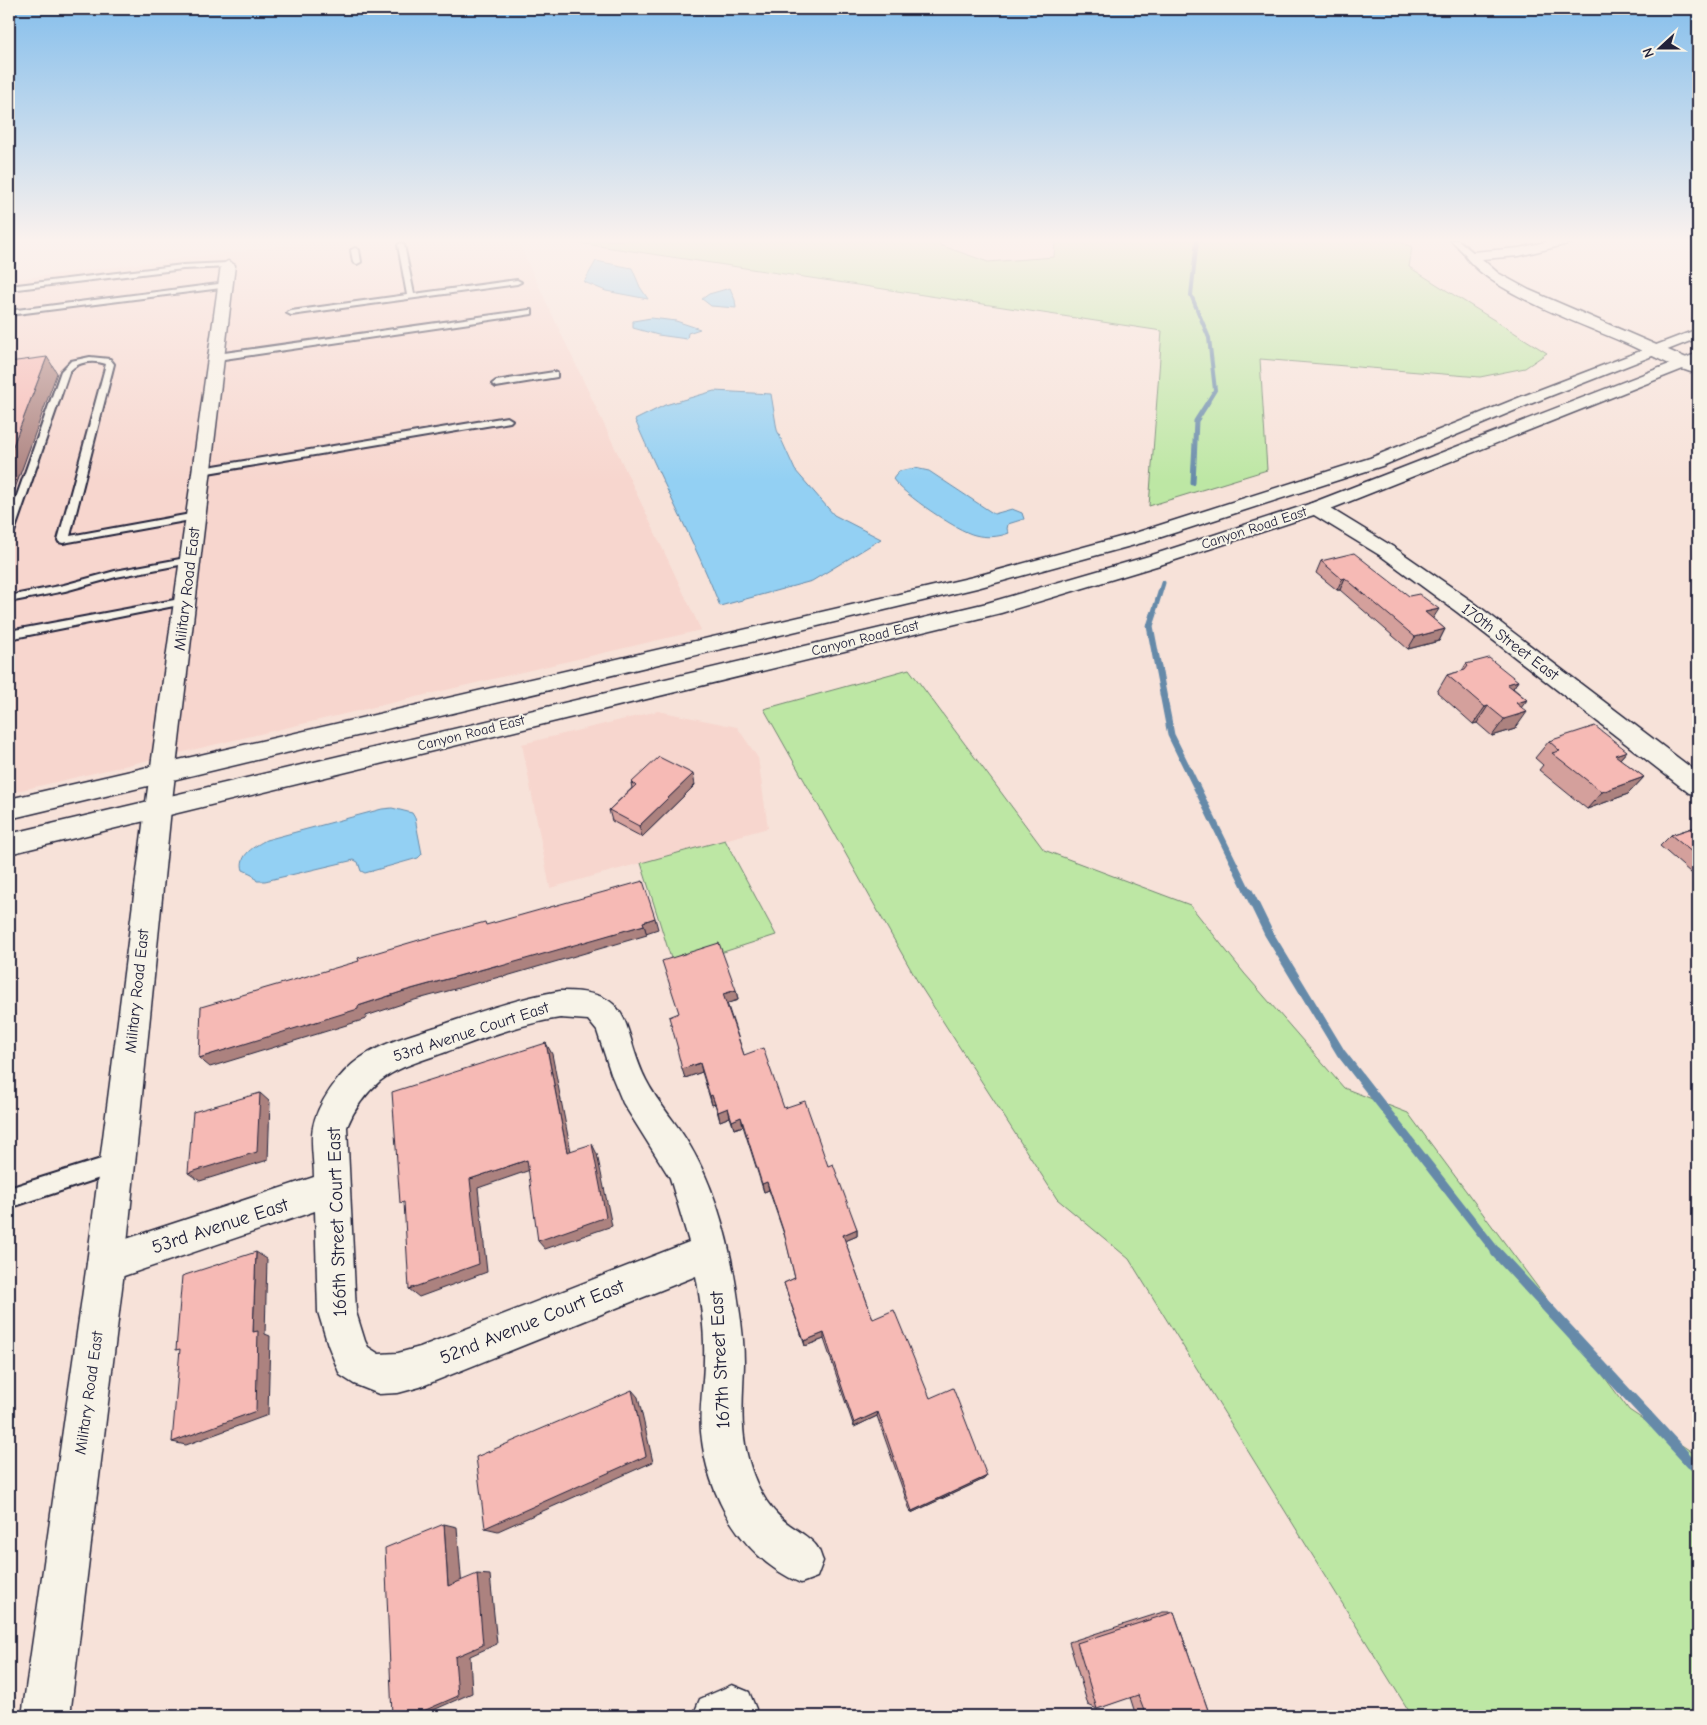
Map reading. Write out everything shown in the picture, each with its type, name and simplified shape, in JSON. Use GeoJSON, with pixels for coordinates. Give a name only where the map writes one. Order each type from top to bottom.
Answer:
{"type":"FeatureCollection","features":[{"type":"Feature","properties":{"kind":"main road","name":"Military Road East"},"geometry":{"type":"LineString","coordinates":[[46,1716],[106,1263],[158,809],[222,320]]}},
{"type":"Feature","properties":{"kind":"main road"},"geometry":{"type":"LineString","coordinates":[[1587,320],[1653,349],[1694,363]]}},
{"type":"Feature","properties":{"kind":"main road","name":"Canyon Road East"},"geometry":{"type":"LineString","coordinates":[[9,809],[977,582],[1142,537],[1376,462],[1653,349],[1698,333]]}},
{"type":"Feature","properties":{"kind":"main road","name":"Canyon Road East"},"geometry":{"type":"LineString","coordinates":[[9,844],[993,608],[1156,560],[1316,508],[1694,363]]}},
{"type":"Feature","properties":{"kind":"main road"},"geometry":{"type":"LineString","coordinates":[[1316,508],[1310,499],[1313,495],[1376,462]]}},
{"type":"Feature","properties":{"kind":"main road","name":"170th Street East"},"geometry":{"type":"LineString","coordinates":[[1316,508],[1388,552],[1465,607],[1698,786]]}},
{"type":"Feature","properties":{"kind":"main road","name":"53rd Avenue Court East"},"geometry":{"type":"LineString","coordinates":[[352,1086],[366,1072],[393,1055],[535,1009],[572,1004],[586,1005],[599,1009]]}},
{"type":"Feature","properties":{"kind":"main road","name":"167th Street East"},"geometry":{"type":"LineString","coordinates":[[599,1009],[608,1018],[630,1083],[652,1121],[678,1157],[692,1191],[710,1252],[721,1305],[724,1360],[721,1421],[730,1470],[744,1504],[764,1532],[801,1560]]}},
{"type":"Feature","properties":{"kind":"main road","name":"166th Street Court East"},"geometry":{"type":"LineString","coordinates":[[352,1086],[335,1113],[330,1127],[337,1312],[354,1361]]}},
{"type":"Feature","properties":{"kind":"main road","name":"53rd Avenue East"},"geometry":{"type":"LineString","coordinates":[[106,1263],[333,1188]]}},
{"type":"Feature","properties":{"kind":"main road","name":"52nd Avenue Court East"},"geometry":{"type":"LineString","coordinates":[[354,1361],[378,1374],[398,1374],[710,1252]]}},
{"type":"Feature","properties":{"kind":"lane"},"geometry":{"type":"LineString","coordinates":[[217,357],[470,320]]}},
{"type":"Feature","properties":{"kind":"lane"},"geometry":{"type":"LineString","coordinates":[[9,532],[65,371],[72,364],[86,358],[107,361],[110,364],[63,540],[196,516]]}},
{"type":"Feature","properties":{"kind":"lane"},"geometry":{"type":"LineString","coordinates":[[496,384],[554,375]]}},
{"type":"Feature","properties":{"kind":"lane"},"geometry":{"type":"LineString","coordinates":[[202,471],[507,420]]}},
{"type":"Feature","properties":{"kind":"lane"},"geometry":{"type":"LineString","coordinates":[[9,598],[65,588],[115,574],[191,560]]}},
{"type":"Feature","properties":{"kind":"lane"},"geometry":{"type":"LineString","coordinates":[[9,635],[186,601]]}},
{"type":"Feature","properties":{"kind":"lane"},"geometry":{"type":"LineString","coordinates":[[9,1198],[118,1162]]}},
{"type":"Feature","properties":{"kind":"shaded area"},"geometry":{"type":"Polygon","coordinates":[[[9,320],[555,320],[701,630],[9,793],[9,320]]]}},
{"type":"Feature","properties":{"kind":"shaded area"},"geometry":{"type":"Polygon","coordinates":[[[658,711],[737,727],[758,758],[768,828],[550,888],[522,744],[658,711]]]}},
{"type":"Feature","properties":{"kind":"green space"},"geometry":{"type":"Polygon","coordinates":[[[1092,320],[1495,320],[1547,353],[1525,368],[1480,377],[1260,359],[1267,470],[1149,506],[1162,331],[1092,320]]]}},
{"type":"Feature","properties":{"kind":"green space"},"geometry":{"type":"Polygon","coordinates":[[[909,669],[1044,850],[1190,905],[1244,973],[1344,1088],[1408,1113],[1629,1410],[1698,1456],[1698,1716],[1412,1716],[1129,1259],[1057,1199],[919,984],[764,709],[909,669]]]}},
{"type":"Feature","properties":{"kind":"green space"},"geometry":{"type":"Polygon","coordinates":[[[725,840],[776,935],[674,968],[641,863],[725,840]]]}},
{"type":"Feature","properties":{"kind":"water"},"geometry":{"type":"Polygon","coordinates":[[[672,320],[700,329],[688,333],[687,339],[658,335],[633,328],[633,321],[672,320]]]}},
{"type":"Feature","properties":{"kind":"water"},"geometry":{"type":"Polygon","coordinates":[[[714,391],[771,394],[777,430],[795,470],[834,515],[881,539],[812,581],[720,606],[635,420],[665,405],[714,391]]]}},
{"type":"Feature","properties":{"kind":"water"},"geometry":{"type":"Polygon","coordinates":[[[915,468],[929,471],[994,514],[1012,509],[1022,513],[1024,519],[1008,524],[1007,529],[1009,533],[992,537],[975,535],[956,527],[908,494],[893,479],[899,471],[915,468]]]}},
{"type":"Feature","properties":{"kind":"water"},"geometry":{"type":"Polygon","coordinates":[[[392,808],[412,813],[415,818],[422,854],[418,858],[365,873],[361,871],[358,862],[354,860],[265,881],[257,881],[252,874],[243,870],[242,865],[245,855],[266,840],[392,808]]]}},
{"type":"Feature","properties":{"kind":"building"},"geometry":{"type":"Polygon","coordinates":[[[47,357],[9,456],[9,362],[47,357]]]}},
{"type":"Feature","properties":{"kind":"building"},"geometry":{"type":"Polygon","coordinates":[[[1354,553],[1409,596],[1419,594],[1439,609],[1425,612],[1445,629],[1415,637],[1345,578],[1342,579],[1321,561],[1354,553]]]}},
{"type":"Feature","properties":{"kind":"building"},"geometry":{"type":"Polygon","coordinates":[[[1489,658],[1518,681],[1507,684],[1527,700],[1516,703],[1527,712],[1504,719],[1488,706],[1485,707],[1447,675],[1465,670],[1468,666],[1466,664],[1489,658]]]}},
{"type":"Feature","properties":{"kind":"building"},"geometry":{"type":"Polygon","coordinates":[[[1595,726],[1627,751],[1615,755],[1644,777],[1602,792],[1552,753],[1560,751],[1549,741],[1595,726]]]}},
{"type":"Feature","properties":{"kind":"building"},"geometry":{"type":"Polygon","coordinates":[[[659,757],[693,774],[639,826],[609,810],[636,785],[631,783],[659,757]]]}},
{"type":"Feature","properties":{"kind":"building"},"geometry":{"type":"Polygon","coordinates":[[[1698,826],[1698,857],[1671,835],[1698,826]]]}},
{"type":"Feature","properties":{"kind":"building"},"geometry":{"type":"Polygon","coordinates":[[[643,881],[655,918],[643,922],[644,925],[498,967],[498,965],[404,991],[358,1006],[358,1009],[199,1058],[201,1007],[359,961],[358,958],[419,940],[485,922],[486,925],[643,881]]]}},
{"type":"Feature","properties":{"kind":"building"},"geometry":{"type":"Polygon","coordinates":[[[719,943],[736,990],[723,994],[744,1055],[763,1048],[784,1108],[805,1101],[828,1166],[833,1164],[857,1229],[843,1235],[873,1319],[894,1310],[930,1398],[953,1388],[987,1476],[912,1511],[878,1412],[854,1423],[824,1333],[804,1341],[784,1283],[795,1278],[784,1233],[767,1182],[762,1184],[741,1117],[732,1121],[728,1108],[718,1112],[712,1095],[710,1096],[700,1063],[682,1069],[669,1017],[679,1013],[662,961],[719,943]]]}},
{"type":"Feature","properties":{"kind":"building"},"geometry":{"type":"Polygon","coordinates":[[[546,1043],[567,1152],[592,1144],[606,1217],[538,1241],[527,1160],[470,1179],[479,1264],[409,1289],[404,1202],[400,1203],[392,1092],[546,1043]]]}},
{"type":"Feature","properties":{"kind":"building"},"geometry":{"type":"Polygon","coordinates":[[[260,1093],[257,1152],[188,1173],[193,1112],[260,1093]]]}},
{"type":"Feature","properties":{"kind":"building"},"geometry":{"type":"Polygon","coordinates":[[[256,1252],[253,1332],[258,1331],[256,1411],[172,1442],[180,1349],[176,1350],[182,1276],[256,1252]]]}},
{"type":"Feature","properties":{"kind":"building"},"geometry":{"type":"Polygon","coordinates":[[[632,1390],[646,1456],[485,1528],[476,1457],[632,1390]]]}},
{"type":"Feature","properties":{"kind":"building"},"geometry":{"type":"Polygon","coordinates":[[[444,1524],[448,1586],[477,1574],[483,1645],[455,1657],[458,1696],[412,1716],[392,1716],[385,1548],[444,1524]]]}},
{"type":"Feature","properties":{"kind":"building"},"geometry":{"type":"Polygon","coordinates":[[[1174,1612],[1210,1716],[1146,1716],[1138,1695],[1097,1709],[1077,1643],[1174,1612]]]}},
{"type":"Feature","properties":{"kind":"waterway"},"geometry":{"type":"LineString","coordinates":[[1202,320],[1209,338],[1215,390],[1207,403]]}},
{"type":"Feature","properties":{"kind":"waterway"},"geometry":{"type":"LineString","coordinates":[[1193,483],[1196,421],[1208,402]]}},
{"type":"Feature","properties":{"kind":"waterway"},"geometry":{"type":"LineString","coordinates":[[1153,615],[1163,583]]}},
{"type":"Feature","properties":{"kind":"waterway"},"geometry":{"type":"LineString","coordinates":[[1154,614],[1150,626],[1171,735],[1248,892]]}},
{"type":"Feature","properties":{"kind":"waterway"},"geometry":{"type":"LineString","coordinates":[[1248,891],[1269,934],[1341,1053],[1497,1253]]}},
{"type":"Feature","properties":{"kind":"waterway"},"geometry":{"type":"LineString","coordinates":[[1496,1252],[1691,1463],[1698,1468]]}}]}
